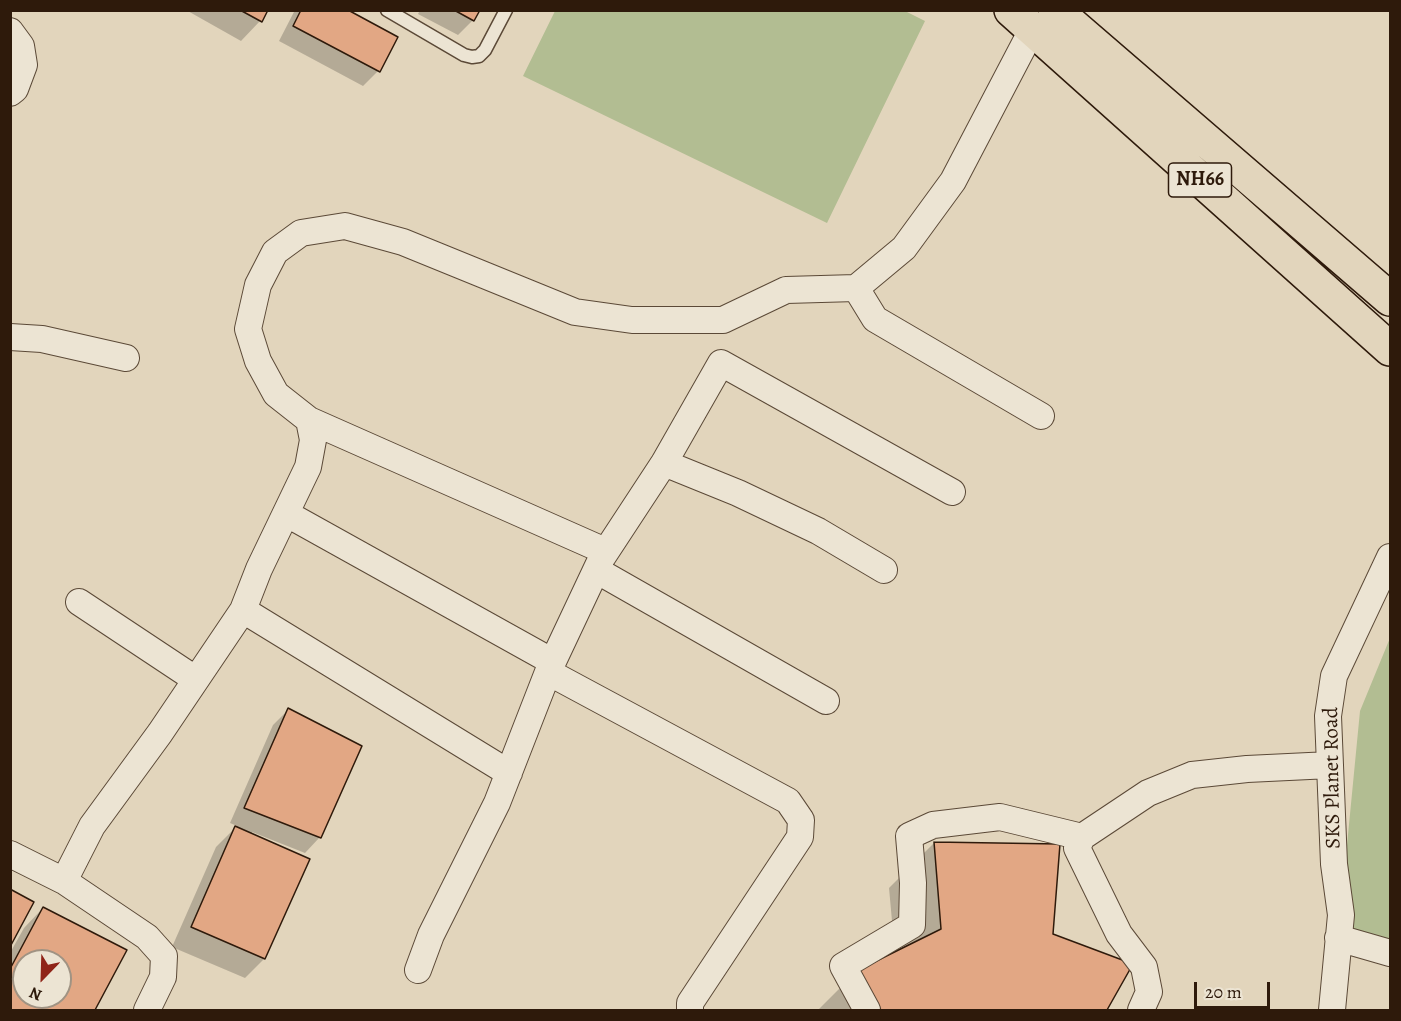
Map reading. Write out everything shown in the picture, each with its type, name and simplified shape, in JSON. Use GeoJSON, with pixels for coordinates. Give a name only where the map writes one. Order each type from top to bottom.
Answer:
{"type":"FeatureCollection","features":[{"type":"Feature","properties":{"kind":"highway","name":"NH66"},"geometry":{"type":"LineString","coordinates":[[1033,17],[1390,299]]}},
{"type":"Feature","properties":{"kind":"highway","name":"NH66"},"geometry":{"type":"LineString","coordinates":[[1033,17],[1390,349]]}},
{"type":"Feature","properties":{"kind":"street"},"geometry":{"type":"LineString","coordinates":[[417,970],[431,935],[497,803],[550,667],[605,551],[309,420],[276,394],[258,362],[248,329],[258,285],[275,252],[301,233],[345,226],[403,242],[575,312],[632,320],[723,320],[786,290],[856,288],[904,248],[953,181],[1033,17]]}},
{"type":"Feature","properties":{"kind":"street"},"geometry":{"type":"LineString","coordinates":[[10,31],[21,46],[24,66],[15,88],[10,93]]}},
{"type":"Feature","properties":{"kind":"street"},"geometry":{"type":"LineString","coordinates":[[856,288],[875,319],[1041,416]]}},
{"type":"Feature","properties":{"kind":"street"},"geometry":{"type":"LineString","coordinates":[[10,337],[42,339],[126,358]]}},
{"type":"Feature","properties":{"kind":"street"},"geometry":{"type":"LineString","coordinates":[[599,563],[664,463],[721,363],[952,492]]}},
{"type":"Feature","properties":{"kind":"street"},"geometry":{"type":"LineString","coordinates":[[64,881],[92,826],[160,733],[243,610],[259,569],[308,467],[312,440],[309,420]]}},
{"type":"Feature","properties":{"kind":"street"},"geometry":{"type":"LineString","coordinates":[[664,463],[738,493],[818,531],[885,570]]}},
{"type":"Feature","properties":{"kind":"street"},"geometry":{"type":"LineString","coordinates":[[287,514],[550,667],[788,801],[801,820],[800,837],[690,1003],[690,1011]]}},
{"type":"Feature","properties":{"kind":"street","name":"SKS Planet Road"},"geometry":{"type":"LineString","coordinates":[[1332,1011],[1341,915],[1334,864],[1328,716],[1334,676],[1390,557]]}},
{"type":"Feature","properties":{"kind":"street"},"geometry":{"type":"LineString","coordinates":[[599,563],[826,701]]}},
{"type":"Feature","properties":{"kind":"street"},"geometry":{"type":"LineString","coordinates":[[79,602],[195,679]]}},
{"type":"Feature","properties":{"kind":"street"},"geometry":{"type":"LineString","coordinates":[[243,610],[509,773]]}},
{"type":"Feature","properties":{"kind":"street"},"geometry":{"type":"LineString","coordinates":[[1141,1011],[1149,992],[1144,967],[1119,934],[1077,848],[1082,837],[1148,793],[1192,776],[1247,769],[1330,765]]}},
{"type":"Feature","properties":{"kind":"street"},"geometry":{"type":"LineString","coordinates":[[867,1011],[843,966],[912,925],[913,883],[909,836],[933,825],[1000,817],[1082,837]]}},
{"type":"Feature","properties":{"kind":"street"},"geometry":{"type":"LineString","coordinates":[[10,854],[64,881],[147,937],[164,956],[163,977],[147,1011]]}},
{"type":"Feature","properties":{"kind":"street"},"geometry":{"type":"LineString","coordinates":[[1338,938],[1390,952]]}},
{"type":"Feature","properties":{"kind":"lane"},"geometry":{"type":"LineString","coordinates":[[387,10],[464,55],[472,57],[479,56],[484,50],[506,10]]}},
{"type":"Feature","properties":{"kind":"green space"},"geometry":{"type":"Polygon","coordinates":[[[903,10],[925,21],[827,223],[523,76],[555,11],[903,10]]]}},
{"type":"Feature","properties":{"kind":"green space"},"geometry":{"type":"Polygon","coordinates":[[[1390,638],[1390,954],[1338,938],[1360,711],[1390,638]]]}},
{"type":"Feature","properties":{"kind":"building"},"geometry":{"type":"Polygon","coordinates":[[[240,10],[268,10],[262,22],[240,10]]]}},
{"type":"Feature","properties":{"kind":"building"},"geometry":{"type":"Polygon","coordinates":[[[301,10],[348,10],[398,37],[380,72],[293,26],[301,10]]]}},
{"type":"Feature","properties":{"kind":"building"},"geometry":{"type":"Polygon","coordinates":[[[454,10],[480,10],[474,21],[454,10]]]}},
{"type":"Feature","properties":{"kind":"building"},"geometry":{"type":"Polygon","coordinates":[[[288,708],[362,746],[321,838],[244,808],[288,708]]]}},
{"type":"Feature","properties":{"kind":"building"},"geometry":{"type":"Polygon","coordinates":[[[235,826],[310,859],[265,959],[191,927],[235,826]]]}},
{"type":"Feature","properties":{"kind":"building"},"geometry":{"type":"Polygon","coordinates":[[[934,842],[1060,844],[1053,934],[1133,964],[1107,1010],[881,1010],[854,972],[941,929],[934,842]]]}},
{"type":"Feature","properties":{"kind":"building"},"geometry":{"type":"Polygon","coordinates":[[[10,889],[34,902],[10,947],[10,889]]]}},
{"type":"Feature","properties":{"kind":"building"},"geometry":{"type":"Polygon","coordinates":[[[43,907],[127,950],[95,1010],[10,1010],[10,969],[12,965],[12,1009],[72,1009],[72,949],[21,949],[43,907]]]}}]}
